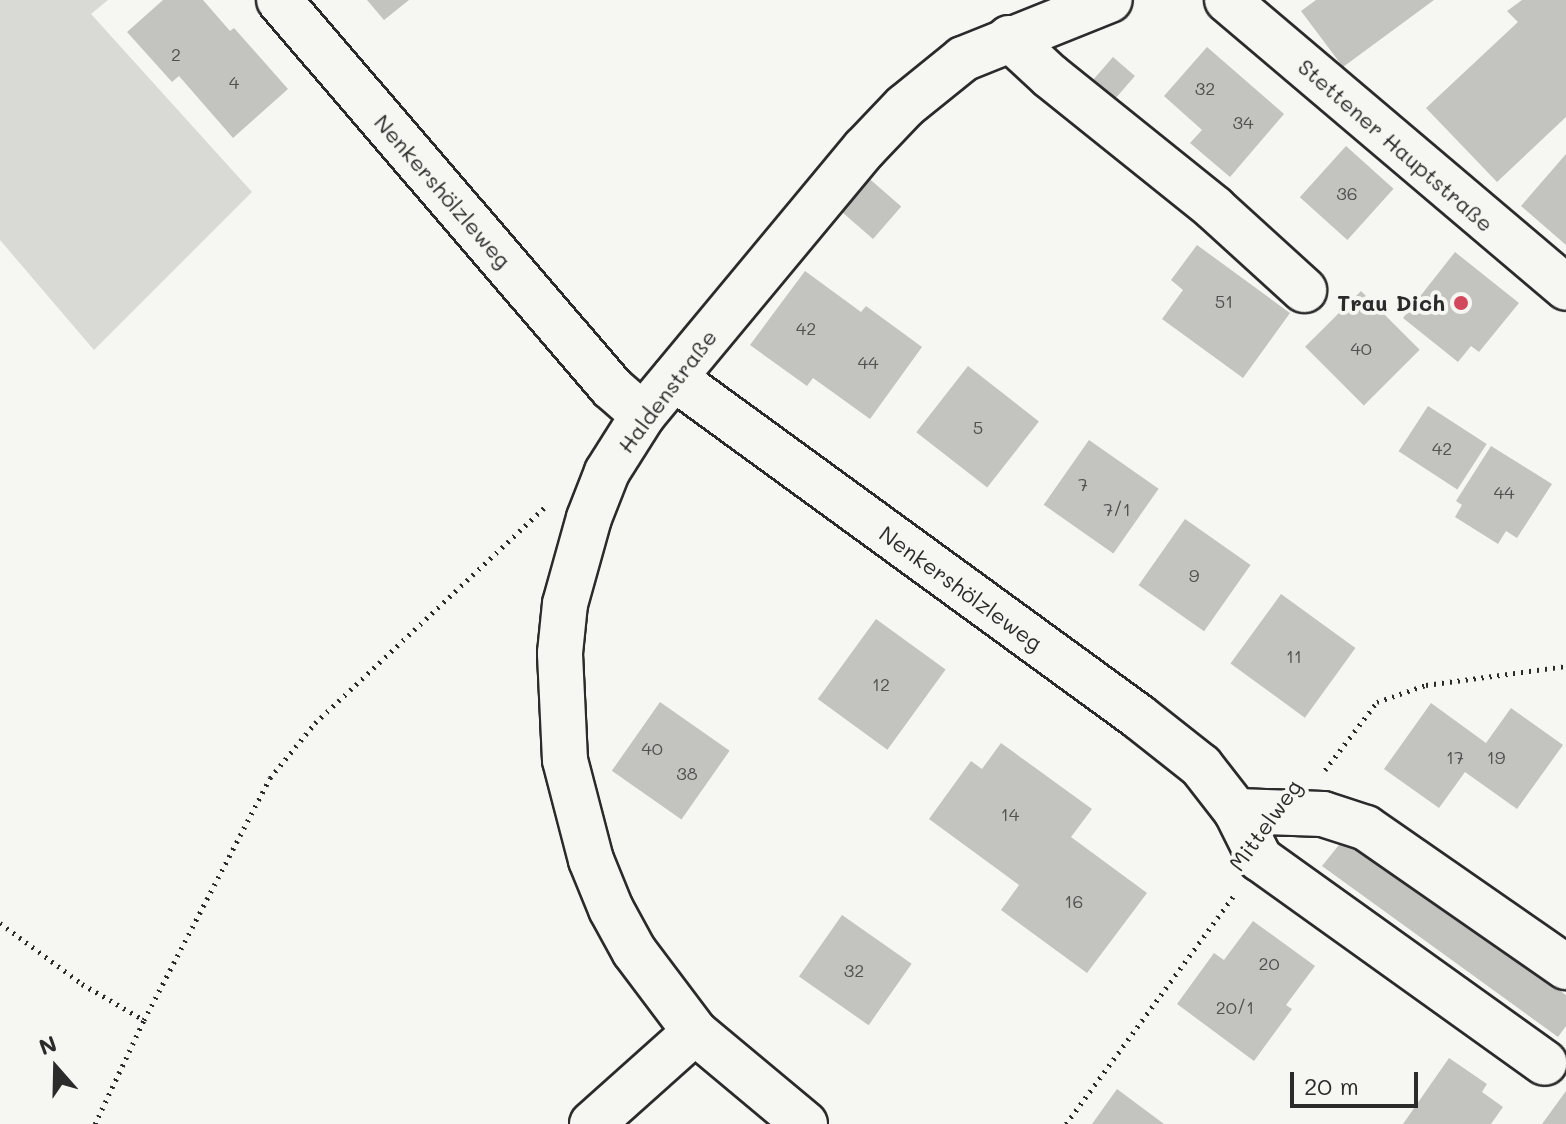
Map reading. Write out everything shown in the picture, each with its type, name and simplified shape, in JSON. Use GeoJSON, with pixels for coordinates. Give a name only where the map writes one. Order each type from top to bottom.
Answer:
{"type":"FeatureCollection","features":[{"type":"Feature","properties":{"kind":"street","name":"Nenkershölzleweg"},"geometry":{"type":"LineString","coordinates":[[279,0],[612,388],[643,415]]}},
{"type":"Feature","properties":{"kind":"street","name":"Haldenstraße"},"geometry":{"type":"LineString","coordinates":[[805,1124],[695,1032],[634,951],[611,909],[591,860],[565,760],[560,653],[565,604],[589,518],[607,472],[643,415],[884,127],[963,59],[1110,0]]}},
{"type":"Feature","properties":{"kind":"street","name":"Stettener Hauptstraße"},"geometry":{"type":"LineString","coordinates":[[1227,0],[1566,288]]}},
{"type":"Feature","properties":{"kind":"street"},"geometry":{"type":"LineString","coordinates":[[1009,38],[1050,76],[1214,208],[1304,290]]}},
{"type":"Feature","properties":{"kind":"street","name":"Nenkershölzleweg"},"geometry":{"type":"LineString","coordinates":[[674,378],[1139,717],[1201,766],[1236,811],[1260,859],[1545,1063]]}},
{"type":"Feature","properties":{"kind":"street"},"geometry":{"type":"LineString","coordinates":[[1236,811],[1323,814],[1366,828],[1566,967]]}},
{"type":"Feature","properties":{"kind":"street"},"geometry":{"type":"LineString","coordinates":[[592,1124],[695,1032]]}},
{"type":"Feature","properties":{"kind":"path"},"geometry":{"type":"LineString","coordinates":[[95,1124],[144,1020],[270,778],[315,723],[575,479],[607,472]]}},
{"type":"Feature","properties":{"kind":"path","name":"Mittelweg"},"geometry":{"type":"LineString","coordinates":[[1292,812],[1377,702],[1426,685],[1566,666]]}},
{"type":"Feature","properties":{"kind":"path","name":"Mittelweg"},"geometry":{"type":"LineString","coordinates":[[1066,1124],[1260,859]]}},
{"type":"Feature","properties":{"kind":"path"},"geometry":{"type":"LineString","coordinates":[[0,923],[82,984],[144,1020]]}},
{"type":"Feature","properties":{"kind":"shaded area"},"geometry":{"type":"Polygon","coordinates":[[[0,0],[108,0],[91,14],[252,192],[94,350],[0,240],[0,0]]]}},
{"type":"Feature","properties":{"kind":"building"},"geometry":{"type":"Polygon","coordinates":[[[163,0],[203,0],[230,31],[234,28],[288,89],[233,138],[179,76],[172,82],[127,32],[163,0]]]}},
{"type":"Feature","properties":{"kind":"building"},"geometry":{"type":"Polygon","coordinates":[[[367,0],[409,0],[384,20],[367,0]]]}},
{"type":"Feature","properties":{"kind":"building"},"geometry":{"type":"Polygon","coordinates":[[[1316,0],[1434,0],[1343,67],[1301,11],[1316,0]]]}},
{"type":"Feature","properties":{"kind":"building"},"geometry":{"type":"Polygon","coordinates":[[[1522,0],[1566,0],[1566,117],[1497,182],[1426,108],[1518,22],[1507,11],[1522,0]]]}},
{"type":"Feature","properties":{"kind":"building"},"geometry":{"type":"Polygon","coordinates":[[[1207,47],[1284,114],[1230,177],[1190,143],[1202,130],[1164,96],[1207,47]]]}},
{"type":"Feature","properties":{"kind":"building"},"geometry":{"type":"Polygon","coordinates":[[[1113,57],[1135,76],[1107,108],[1085,89],[1113,57]]]}},
{"type":"Feature","properties":{"kind":"building"},"geometry":{"type":"Polygon","coordinates":[[[1346,146],[1394,189],[1347,240],[1300,197],[1346,146]]]}},
{"type":"Feature","properties":{"kind":"building"},"geometry":{"type":"Polygon","coordinates":[[[1566,154],[1566,245],[1521,206],[1566,154]]]}},
{"type":"Feature","properties":{"kind":"building"},"geometry":{"type":"Polygon","coordinates":[[[865,175],[901,206],[873,239],[837,207],[865,175]]]}},
{"type":"Feature","properties":{"kind":"building"},"geometry":{"type":"Polygon","coordinates":[[[1197,245],[1290,313],[1243,378],[1162,319],[1183,290],[1171,280],[1197,245]]]}},
{"type":"Feature","properties":{"kind":"building"},"geometry":{"type":"Polygon","coordinates":[[[1455,252],[1519,303],[1479,352],[1471,346],[1458,362],[1403,318],[1455,252]]]}},
{"type":"Feature","properties":{"kind":"building"},"geometry":{"type":"Polygon","coordinates":[[[805,271],[861,312],[866,306],[922,347],[870,419],[813,378],[807,386],[750,345],[805,271]]]}},
{"type":"Feature","properties":{"kind":"building"},"geometry":{"type":"Polygon","coordinates":[[[1361,291],[1420,350],[1364,406],[1305,347],[1361,291]]]}},
{"type":"Feature","properties":{"kind":"building"},"geometry":{"type":"Polygon","coordinates":[[[968,366],[1039,421],[987,488],[916,432],[968,366]]]}},
{"type":"Feature","properties":{"kind":"building"},"geometry":{"type":"Polygon","coordinates":[[[1428,406],[1487,444],[1457,489],[1399,451],[1428,406]]]}},
{"type":"Feature","properties":{"kind":"building"},"geometry":{"type":"Polygon","coordinates":[[[1089,440],[1159,489],[1113,553],[1044,505],[1089,440]]]}},
{"type":"Feature","properties":{"kind":"building"},"geometry":{"type":"Polygon","coordinates":[[[1491,446],[1552,484],[1517,538],[1506,531],[1498,544],[1455,517],[1462,505],[1456,501],[1491,446]]]}},
{"type":"Feature","properties":{"kind":"building"},"geometry":{"type":"Polygon","coordinates":[[[1185,519],[1251,565],[1204,631],[1139,585],[1185,519]]]}},
{"type":"Feature","properties":{"kind":"building"},"geometry":{"type":"Polygon","coordinates":[[[1281,594],[1355,648],[1305,718],[1230,664],[1281,594]]]}},
{"type":"Feature","properties":{"kind":"building"},"geometry":{"type":"Polygon","coordinates":[[[876,619],[946,670],[887,750],[818,699],[876,619]]]}},
{"type":"Feature","properties":{"kind":"building"},"geometry":{"type":"Polygon","coordinates":[[[660,702],[730,751],[681,820],[612,771],[660,702]]]}},
{"type":"Feature","properties":{"kind":"building"},"geometry":{"type":"Polygon","coordinates":[[[1431,703],[1486,743],[1511,708],[1563,745],[1517,809],[1465,772],[1439,808],[1384,769],[1431,703]]]}},
{"type":"Feature","properties":{"kind":"building"},"geometry":{"type":"Polygon","coordinates":[[[1001,743],[1092,809],[1071,837],[1147,893],[1087,973],[1001,910],[1019,885],[929,819],[971,761],[982,769],[1001,743]]]}},
{"type":"Feature","properties":{"kind":"building"},"geometry":{"type":"Polygon","coordinates":[[[1347,835],[1566,995],[1566,1026],[1558,1037],[1322,866],[1347,835]]]}},
{"type":"Feature","properties":{"kind":"building"},"geometry":{"type":"Polygon","coordinates":[[[842,915],[912,964],[869,1025],[799,976],[842,915]]]}},
{"type":"Feature","properties":{"kind":"building"},"geometry":{"type":"Polygon","coordinates":[[[1253,921],[1315,966],[1286,1005],[1292,1009],[1254,1061],[1177,1004],[1214,953],[1224,960],[1253,921]]]}},
{"type":"Feature","properties":{"kind":"building"},"geometry":{"type":"Polygon","coordinates":[[[1449,1058],[1487,1084],[1482,1092],[1503,1107],[1491,1124],[1403,1124],[1449,1058]]]}},
{"type":"Feature","properties":{"kind":"building"},"geometry":{"type":"Polygon","coordinates":[[[1117,1089],[1164,1124],[1092,1124],[1117,1089]]]}},
{"type":"Feature","properties":{"kind":"building"},"geometry":{"type":"Polygon","coordinates":[[[1566,1091],[1566,1124],[1542,1124],[1566,1091]]]}},
{"type":"Feature","properties":{"kind":"place","name":"Trau Dich"},"geometry":{"type":"Point","coordinates":[1461,303]}}]}
